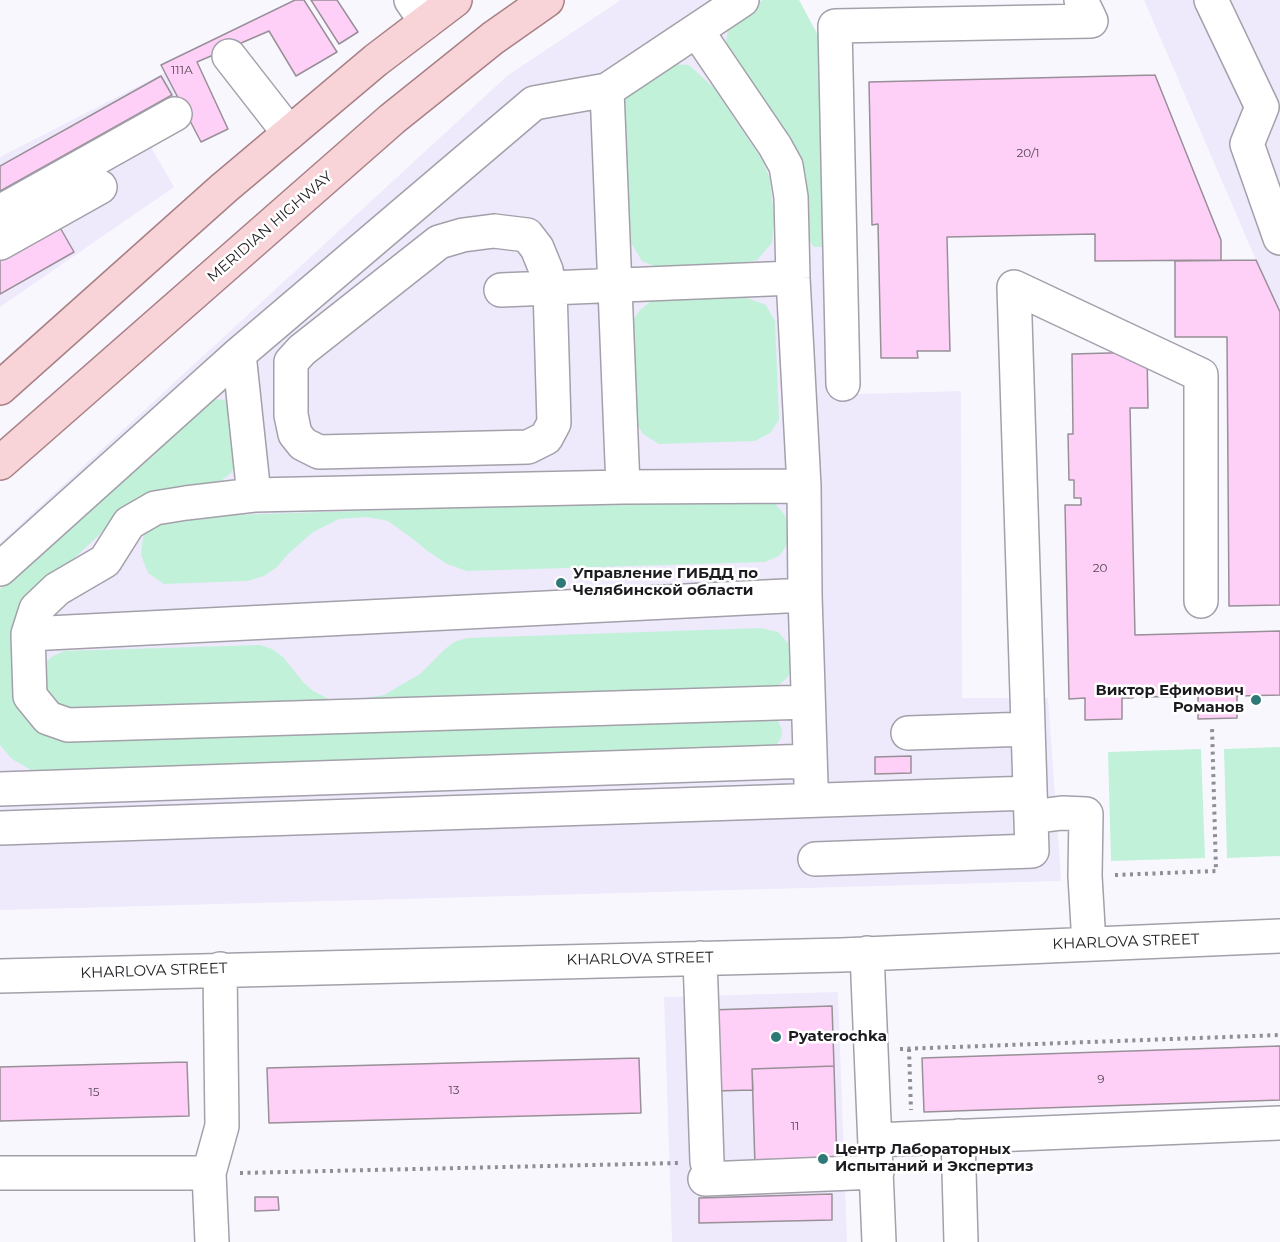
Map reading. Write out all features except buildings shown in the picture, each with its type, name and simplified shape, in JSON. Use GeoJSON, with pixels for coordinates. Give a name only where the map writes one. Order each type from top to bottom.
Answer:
{"type":"FeatureCollection","features":[{"type":"Feature","properties":{"kind":"main road"},"geometry":{"type":"LineString","coordinates":[[0,388],[216,196],[376,60],[418,11],[455,0]]}},
{"type":"Feature","properties":{"kind":"main road","name":"MERIDIAN HIGHWAY"},"geometry":{"type":"LineString","coordinates":[[0,463],[392,119],[493,38],[547,0]]}},
{"type":"Feature","properties":{"kind":"street"},"geometry":{"type":"LineString","coordinates":[[0,568],[239,354],[534,103],[607,90],[742,0]]}},
{"type":"Feature","properties":{"kind":"street"},"geometry":{"type":"LineString","coordinates":[[843,384],[835,26],[1091,21],[1081,0]]}},
{"type":"Feature","properties":{"kind":"street"},"geometry":{"type":"LineString","coordinates":[[1211,0],[1262,106],[1247,144],[1280,238]]}},
{"type":"Feature","properties":{"kind":"street"},"geometry":{"type":"LineString","coordinates":[[697,31],[775,146],[786,166],[791,197],[804,486],[812,800]]}},
{"type":"Feature","properties":{"kind":"street"},"geometry":{"type":"LineString","coordinates":[[229,56],[289,133]]}},
{"type":"Feature","properties":{"kind":"street"},"geometry":{"type":"LineString","coordinates":[[607,90],[623,487]]}},
{"type":"Feature","properties":{"kind":"street"},"geometry":{"type":"LineString","coordinates":[[0,212],[175,114]]}},
{"type":"Feature","properties":{"kind":"street"},"geometry":{"type":"LineString","coordinates":[[0,243],[100,187]]}},
{"type":"Feature","properties":{"kind":"street"},"geometry":{"type":"LineString","coordinates":[[494,231],[527,235],[537,248],[550,288],[554,423],[546,438],[528,447],[319,452],[303,444],[295,434],[291,415],[291,362],[302,350],[439,242],[464,235],[494,231]]}},
{"type":"Feature","properties":{"kind":"street"},"geometry":{"type":"LineString","coordinates":[[501,290],[793,278]]}},
{"type":"Feature","properties":{"kind":"street"},"geometry":{"type":"LineString","coordinates":[[815,859],[1032,851],[1014,287],[1201,375],[1201,601]]}},
{"type":"Feature","properties":{"kind":"street"},"geometry":{"type":"LineString","coordinates":[[239,354],[254,495]]}},
{"type":"Feature","properties":{"kind":"street"},"geometry":{"type":"LineString","coordinates":[[804,486],[623,487],[254,495],[186,502],[155,508],[129,524],[105,561],[57,589],[36,609],[28,634],[30,696],[48,718],[68,725],[808,702]]}},
{"type":"Feature","properties":{"kind":"street"},"geometry":{"type":"LineString","coordinates":[[28,634],[806,595]]}},
{"type":"Feature","properties":{"kind":"street"},"geometry":{"type":"LineString","coordinates":[[908,733],[1028,729]]}},
{"type":"Feature","properties":{"kind":"street"},"geometry":{"type":"LineString","coordinates":[[0,789],[810,761]]}},
{"type":"Feature","properties":{"kind":"street"},"geometry":{"type":"LineString","coordinates":[[0,828],[812,800],[1031,805],[1062,813],[1086,814],[1089,944]]}},
{"type":"Feature","properties":{"kind":"street","name":"KHARLOVA STREET"},"geometry":{"type":"LineString","coordinates":[[0,976],[867,953],[1280,936]]}},
{"type":"Feature","properties":{"kind":"street"},"geometry":{"type":"LineString","coordinates":[[867,953],[879,1242]]}},
{"type":"Feature","properties":{"kind":"street"},"geometry":{"type":"LineString","coordinates":[[700,958],[706,1170],[877,1172]]}},
{"type":"Feature","properties":{"kind":"street"},"geometry":{"type":"LineString","coordinates":[[212,1242],[209,1173],[222,1126],[220,969]]}},
{"type":"Feature","properties":{"kind":"street"},"geometry":{"type":"LineString","coordinates":[[875,1140],[1280,1123]]}},
{"type":"Feature","properties":{"kind":"street"},"geometry":{"type":"LineString","coordinates":[[958,1136],[961,1242]]}},
{"type":"Feature","properties":{"kind":"street"},"geometry":{"type":"LineString","coordinates":[[0,1173],[209,1173]]}},
{"type":"Feature","properties":{"kind":"path"},"geometry":{"type":"LineString","coordinates":[[1086,876],[1216,871],[1212,727]]}},
{"type":"Feature","properties":{"kind":"path"},"geometry":{"type":"LineString","coordinates":[[871,1051],[1280,1035]]}},
{"type":"Feature","properties":{"kind":"path"},"geometry":{"type":"LineString","coordinates":[[209,1173],[706,1170]]}},
{"type":"Feature","properties":{"kind":"shaded area"},"geometry":{"type":"Polygon","coordinates":[[[621,0],[799,0],[820,39],[827,395],[961,391],[962,698],[1048,698],[1061,881],[0,910],[0,543],[507,76],[621,0]]]}},
{"type":"Feature","properties":{"kind":"shaded area"},"geometry":{"type":"Polygon","coordinates":[[[1144,0],[1280,0],[1280,312],[1256,260],[1144,0]]]}},
{"type":"Feature","properties":{"kind":"shaded area"},"geometry":{"type":"Polygon","coordinates":[[[166,72],[192,121],[151,147],[174,187],[0,307],[0,157],[166,72]]]}},
{"type":"Feature","properties":{"kind":"shaded area"},"geometry":{"type":"Polygon","coordinates":[[[838,992],[847,1242],[672,1242],[664,997],[838,992]]]}},
{"type":"Feature","properties":{"kind":"green space"},"geometry":{"type":"Polygon","coordinates":[[[763,0],[799,0],[820,39],[824,247],[814,247],[809,240],[727,52],[728,30],[737,18],[763,0]]]}},
{"type":"Feature","properties":{"kind":"green space"},"geometry":{"type":"Polygon","coordinates":[[[669,64],[689,65],[714,88],[763,161],[770,179],[774,219],[772,243],[757,260],[735,265],[661,269],[642,261],[631,243],[619,126],[626,96],[669,64]]]}},
{"type":"Feature","properties":{"kind":"green space"},"geometry":{"type":"Polygon","coordinates":[[[739,295],[766,305],[775,321],[779,420],[770,433],[755,441],[659,444],[643,434],[632,416],[628,328],[639,311],[651,301],[739,295]]]}},
{"type":"Feature","properties":{"kind":"green space"},"geometry":{"type":"Polygon","coordinates":[[[214,399],[225,400],[232,410],[236,463],[231,473],[207,487],[133,503],[34,596],[30,718],[773,716],[782,729],[781,738],[777,744],[770,746],[53,773],[31,770],[12,759],[0,745],[0,589],[199,406],[214,399]]]}},
{"type":"Feature","properties":{"kind":"green space"},"geometry":{"type":"Polygon","coordinates":[[[763,498],[774,502],[784,514],[789,525],[786,546],[779,556],[765,562],[467,571],[447,564],[388,521],[367,517],[339,519],[313,532],[277,567],[264,576],[247,581],[164,584],[148,573],[141,555],[143,537],[151,525],[167,517],[763,498]]]}},
{"type":"Feature","properties":{"kind":"green space"},"geometry":{"type":"Polygon","coordinates":[[[761,628],[778,632],[788,643],[792,656],[792,669],[787,678],[776,687],[66,715],[45,702],[39,671],[53,656],[64,651],[260,645],[272,649],[283,657],[313,691],[329,699],[351,700],[384,695],[420,674],[454,642],[467,638],[761,628]]]}},
{"type":"Feature","properties":{"kind":"green space"},"geometry":{"type":"Polygon","coordinates":[[[1280,747],[1280,856],[1227,858],[1224,749],[1280,747]]]}},
{"type":"Feature","properties":{"kind":"green space"},"geometry":{"type":"Polygon","coordinates":[[[1201,749],[1205,858],[1111,861],[1108,752],[1201,749]]]}},
{"type":"Feature","properties":{"kind":"place","name":"Управление ГИБДД по Челябинской области"},"geometry":{"type":"Point","coordinates":[561,583]}},
{"type":"Feature","properties":{"kind":"place","name":"Виктор Ефимович Романов"},"geometry":{"type":"Point","coordinates":[1256,700]}},
{"type":"Feature","properties":{"kind":"place","name":"Pyaterochka"},"geometry":{"type":"Point","coordinates":[776,1037]}},
{"type":"Feature","properties":{"kind":"place","name":"Центр Лабораторных Испытаний и Экспертиз"},"geometry":{"type":"Point","coordinates":[823,1159]}}]}
